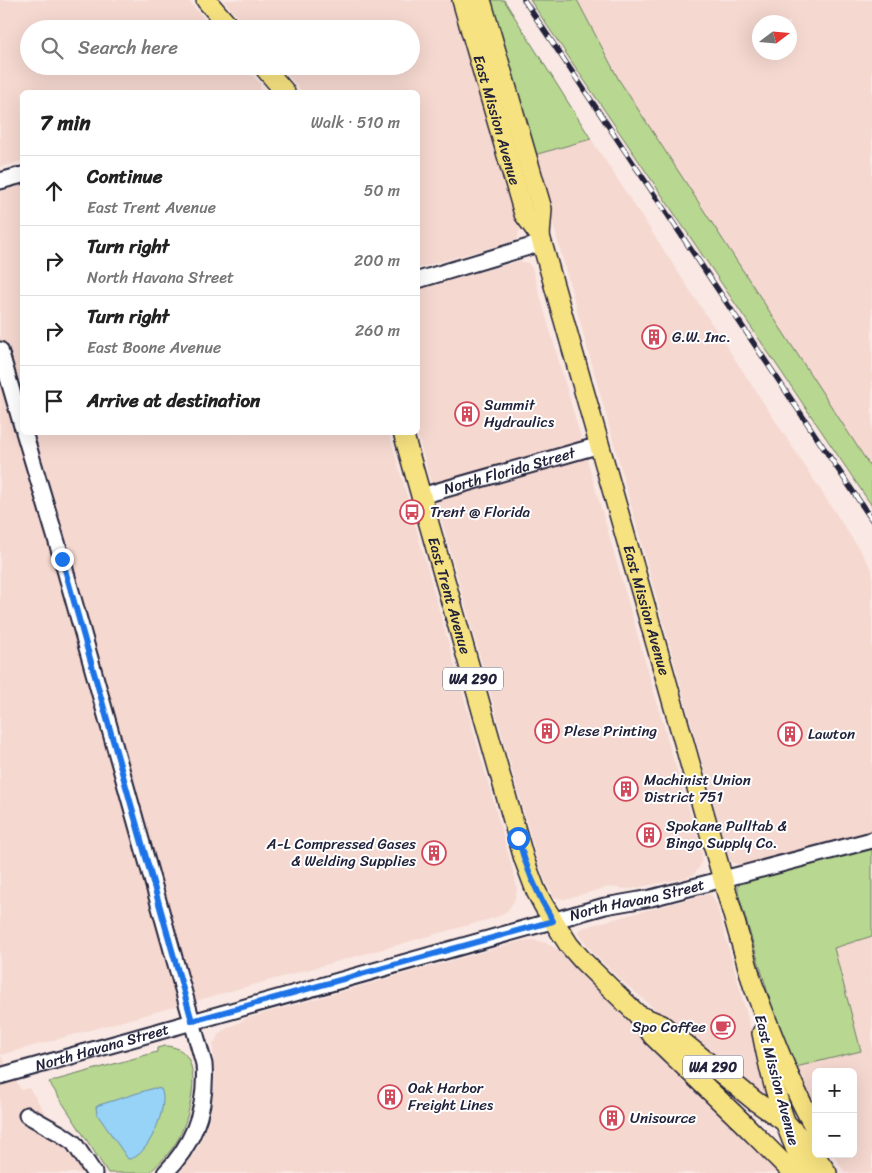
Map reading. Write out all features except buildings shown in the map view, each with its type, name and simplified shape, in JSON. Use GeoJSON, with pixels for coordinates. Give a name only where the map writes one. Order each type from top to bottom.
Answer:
{"type":"FeatureCollection","features":[{"type":"Feature","properties":{"kind":"main road"},"geometry":{"type":"LineString","coordinates":[[206,0],[223,20]]}},
{"type":"Feature","properties":{"kind":"main road","name":"East Mission Avenue"},"geometry":{"type":"LineString","coordinates":[[462,0],[524,214],[541,239]]}},
{"type":"Feature","properties":{"kind":"main road","name":"East Mission Avenue"},"geometry":{"type":"LineString","coordinates":[[480,0],[542,209],[541,239],[753,985],[764,1046],[785,1122],[795,1150],[807,1173]]}},
{"type":"Feature","properties":{"kind":"main road"},"geometry":{"type":"LineString","coordinates":[[271,75],[283,90]]}},
{"type":"Feature","properties":{"kind":"main road","name":"East Trent Avenue"},"geometry":{"type":"LineString","coordinates":[[404,435],[524,859],[536,891],[553,921],[583,961],[638,1015],[653,1036],[793,1173]]}},
{"type":"Feature","properties":{"kind":"main road","name":"East Mission Avenue"},"geometry":{"type":"LineString","coordinates":[[753,985],[802,1105],[812,1123]]}},
{"type":"Feature","properties":{"kind":"main road","name":"East Trent Avenue"},"geometry":{"type":"LineString","coordinates":[[638,1015],[662,1025],[755,1101],[785,1122],[809,1147],[827,1173]]}},
{"type":"Feature","properties":{"kind":"main road"},"geometry":{"type":"LineString","coordinates":[[830,1158],[836,1173]]}},
{"type":"Feature","properties":{"kind":"street"},"geometry":{"type":"LineString","coordinates":[[0,181],[20,176]]}},
{"type":"Feature","properties":{"kind":"street"},"geometry":{"type":"LineString","coordinates":[[420,279],[541,239]]}},
{"type":"Feature","properties":{"kind":"street"},"geometry":{"type":"LineString","coordinates":[[0,350],[20,419]]}},
{"type":"Feature","properties":{"kind":"street"},"geometry":{"type":"LineString","coordinates":[[25,435],[204,1064],[205,1078],[202,1111],[182,1154],[165,1173]]}},
{"type":"Feature","properties":{"kind":"street","name":"North Florida Street"},"geometry":{"type":"LineString","coordinates":[[421,496],[600,445]]}},
{"type":"Feature","properties":{"kind":"street","name":"North Havana Street"},"geometry":{"type":"LineString","coordinates":[[5,1075],[605,906],[640,901],[872,840]]}},
{"type":"Feature","properties":{"kind":"street"},"geometry":{"type":"LineString","coordinates":[[26,1114],[74,1143],[94,1173]]}},
{"type":"Feature","properties":{"kind":"shaded area"},"geometry":{"type":"Polygon","coordinates":[[[0,0],[188,0],[205,20],[20,20],[20,75],[252,75],[260,84],[260,90],[20,90],[20,162],[0,167],[0,0]]]}},
{"type":"Feature","properties":{"kind":"shaded area"},"geometry":{"type":"Polygon","coordinates":[[[223,0],[453,0],[520,229],[517,239],[420,267],[420,90],[300,90],[288,75],[420,75],[420,20],[240,20],[223,0]]]}},
{"type":"Feature","properties":{"kind":"shaded area"},"geometry":{"type":"Polygon","coordinates":[[[577,0],[872,0],[872,473],[619,80],[577,0]]]}},
{"type":"Feature","properties":{"kind":"shaded area"},"geometry":{"type":"Polygon","coordinates":[[[591,139],[872,569],[872,831],[743,865],[733,863],[729,859],[534,155],[591,139]]]}},
{"type":"Feature","properties":{"kind":"shaded area"},"geometry":{"type":"Polygon","coordinates":[[[20,186],[20,435],[390,435],[515,878],[517,890],[514,901],[507,911],[497,917],[0,1055],[0,192],[20,186]]]}},
{"type":"Feature","properties":{"kind":"shaded area"},"geometry":{"type":"Polygon","coordinates":[[[519,261],[528,263],[532,268],[670,748],[701,848],[702,858],[700,866],[694,874],[685,878],[630,889],[608,887],[564,899],[554,897],[545,880],[538,862],[418,435],[420,435],[420,289],[519,261]]]}},
{"type":"Feature","properties":{"kind":"shaded area"},"geometry":{"type":"Polygon","coordinates":[[[708,894],[712,896],[716,903],[771,1102],[677,1028],[621,980],[594,954],[578,933],[579,930],[585,927],[708,894]]]}},
{"type":"Feature","properties":{"kind":"shaded area"},"geometry":{"type":"Polygon","coordinates":[[[872,936],[872,1173],[845,1173],[836,1158],[857,1158],[857,1068],[812,1068],[812,1112],[792,1068],[861,1051],[833,948],[872,936]]]}},
{"type":"Feature","properties":{"kind":"shaded area"},"geometry":{"type":"Polygon","coordinates":[[[534,940],[546,943],[557,949],[787,1173],[180,1173],[199,1146],[210,1118],[215,1084],[213,1044],[222,1031],[248,1018],[522,941],[534,940]]]}},
{"type":"Feature","properties":{"kind":"shaded area"},"geometry":{"type":"Polygon","coordinates":[[[0,1055],[21,1090],[29,1088],[84,1173],[0,1173],[0,1055]]]}},
{"type":"Feature","properties":{"kind":"green space"},"geometry":{"type":"Polygon","coordinates":[[[489,0],[504,0],[591,139],[534,155],[489,0]]]}},
{"type":"Feature","properties":{"kind":"green space"},"geometry":{"type":"Polygon","coordinates":[[[530,0],[577,0],[619,80],[872,469],[872,506],[530,0]]]}},
{"type":"Feature","properties":{"kind":"green space"},"geometry":{"type":"Polygon","coordinates":[[[872,845],[872,936],[834,948],[861,1051],[792,1068],[738,893],[738,886],[742,882],[872,845]]]}},
{"type":"Feature","properties":{"kind":"green space"},"geometry":{"type":"Polygon","coordinates":[[[165,1046],[179,1049],[188,1058],[192,1070],[191,1101],[182,1130],[171,1150],[149,1173],[108,1173],[49,1082],[157,1052],[157,1048],[165,1046]]]}},
{"type":"Feature","properties":{"kind":"water"},"geometry":{"type":"Polygon","coordinates":[[[154,1088],[161,1089],[163,1097],[160,1118],[149,1142],[142,1151],[135,1157],[128,1159],[97,1114],[96,1107],[154,1088]]]}},
{"type":"Feature","properties":{"kind":"railway"},"geometry":{"type":"LineString","coordinates":[[524,0],[872,520]]}},
{"type":"Feature","properties":{"kind":"place","name":"G.W. Inc."},"geometry":{"type":"Point","coordinates":[654,337]}},
{"type":"Feature","properties":{"kind":"place","name":"Summit Hydraulics"},"geometry":{"type":"Point","coordinates":[467,414]}},
{"type":"Feature","properties":{"kind":"place","name":"Trent @ Florida"},"geometry":{"type":"Point","coordinates":[412,512]}},
{"type":"Feature","properties":{"kind":"place","name":"Plese Printing"},"geometry":{"type":"Point","coordinates":[547,731]}},
{"type":"Feature","properties":{"kind":"place","name":"Lawton"},"geometry":{"type":"Point","coordinates":[790,734]}},
{"type":"Feature","properties":{"kind":"place","name":"Machinist Union District 751"},"geometry":{"type":"Point","coordinates":[626,789]}},
{"type":"Feature","properties":{"kind":"place","name":"Spokane Pulltab & Bingo Supply Co."},"geometry":{"type":"Point","coordinates":[649,835]}},
{"type":"Feature","properties":{"kind":"place","name":"A-L Compressed Gases & Welding Supplies"},"geometry":{"type":"Point","coordinates":[434,853]}},
{"type":"Feature","properties":{"kind":"place","name":"Spo Coffee"},"geometry":{"type":"Point","coordinates":[723,1027]}},
{"type":"Feature","properties":{"kind":"place","name":"Oak Harbor Freight Lines"},"geometry":{"type":"Point","coordinates":[390,1097]}},
{"type":"Feature","properties":{"kind":"place","name":"Unisource"},"geometry":{"type":"Point","coordinates":[612,1118]}},
{"type":"Feature","properties":{"kind":"route"},"geometry":{"type":"LineString","coordinates":[[62,559],[192,1021],[553,921],[529,876],[518,838]]}}]}
